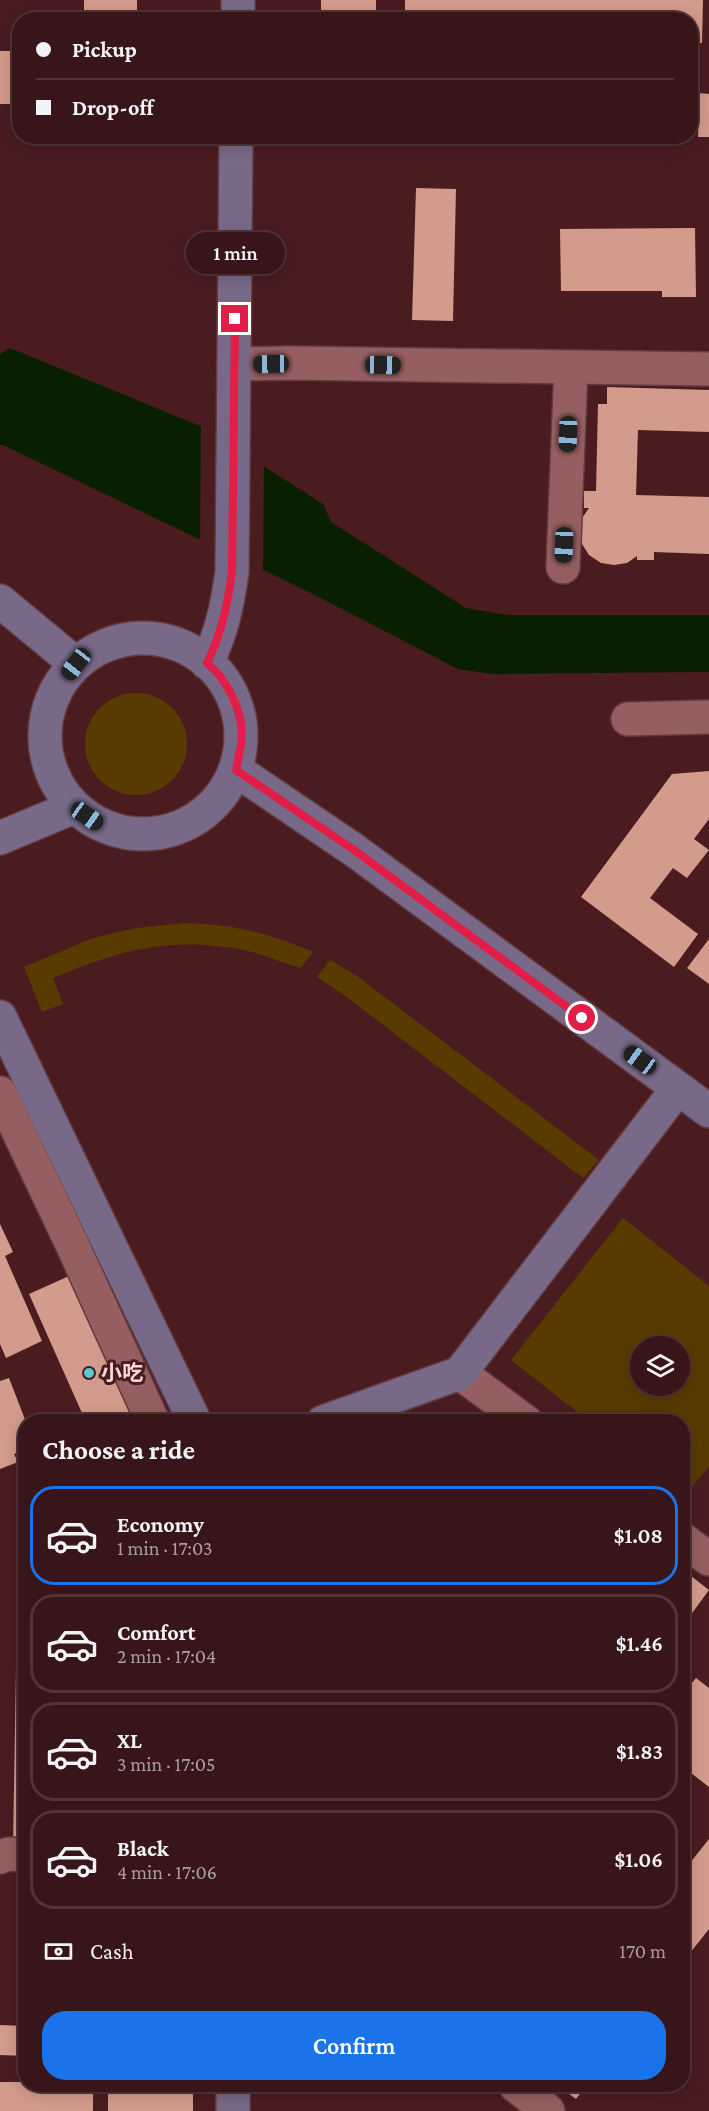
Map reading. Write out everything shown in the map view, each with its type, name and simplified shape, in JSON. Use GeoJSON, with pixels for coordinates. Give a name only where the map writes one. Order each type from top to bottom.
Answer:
{"type":"FeatureCollection","features":[{"type":"Feature","properties":{"kind":"main road"},"geometry":{"type":"LineString","coordinates":[[207,663],[220,636],[227,612],[232,572],[236,144]]}},
{"type":"Feature","properties":{"kind":"main road"},"geometry":{"type":"LineString","coordinates":[[0,601],[76,664]]}},
{"type":"Feature","properties":{"kind":"main road"},"geometry":{"type":"LineString","coordinates":[[134,638],[166,640],[195,653],[207,663],[219,674],[236,703],[242,736],[236,770],[220,800],[194,821],[162,833],[130,835],[100,825],[74,807],[55,781],[46,750],[46,718],[56,689],[76,664],[103,646],[134,638]]}},
{"type":"Feature","properties":{"kind":"main road"},"geometry":{"type":"LineString","coordinates":[[236,770],[364,857],[709,1111]]}},
{"type":"Feature","properties":{"kind":"main road"},"geometry":{"type":"LineString","coordinates":[[0,838],[74,807]]}},
{"type":"Feature","properties":{"kind":"main road"},"geometry":{"type":"LineString","coordinates":[[0,1017],[191,1414]]}},
{"type":"Feature","properties":{"kind":"main road"},"geometry":{"type":"LineString","coordinates":[[345,1414],[460,1373],[678,1088]]}},
{"type":"Feature","properties":{"kind":"main road"},"geometry":{"type":"LineString","coordinates":[[233,2092],[233,2111]]}},
{"type":"Feature","properties":{"kind":"street"},"geometry":{"type":"LineString","coordinates":[[234,364],[709,369]]}},
{"type":"Feature","properties":{"kind":"street"},"geometry":{"type":"LineString","coordinates":[[563,567],[571,368]]}},
{"type":"Feature","properties":{"kind":"street"},"geometry":{"type":"LineString","coordinates":[[628,719],[709,717]]}},
{"type":"Feature","properties":{"kind":"street"},"geometry":{"type":"LineString","coordinates":[[0,1093],[149,1414]]}},
{"type":"Feature","properties":{"kind":"street"},"geometry":{"type":"LineString","coordinates":[[460,1373],[515,1414]]}},
{"type":"Feature","properties":{"kind":"street"},"geometry":{"type":"LineString","coordinates":[[690,1545],[709,1559]]}},
{"type":"Feature","properties":{"kind":"street"},"geometry":{"type":"LineString","coordinates":[[0,1857],[18,1854]]}},
{"type":"Feature","properties":{"kind":"street"},"geometry":{"type":"LineString","coordinates":[[524,2092],[548,2111]]}},
{"type":"Feature","properties":{"kind":"shaded area"},"geometry":{"type":"Polygon","coordinates":[[[10,348],[200,426],[323,504],[331,522],[466,608],[507,615],[709,615],[709,672],[492,674],[458,669],[309,592],[0,445],[0,354],[10,348]]]}},
{"type":"Feature","properties":{"kind":"shaded area"},"geometry":{"type":"Polygon","coordinates":[[[136,693],[156,697],[172,708],[183,724],[187,744],[183,764],[172,780],[156,791],[136,795],[116,791],[100,780],[89,764],[85,744],[89,724],[100,708],[116,697],[136,693]]]}},
{"type":"Feature","properties":{"kind":"shaded area"},"geometry":{"type":"Polygon","coordinates":[[[185,923],[251,931],[313,952],[301,968],[244,950],[217,946],[169,945],[123,953],[53,978],[63,1004],[42,1012],[24,967],[93,938],[137,928],[185,923]]]}},
{"type":"Feature","properties":{"kind":"shaded area"},"geometry":{"type":"Polygon","coordinates":[[[330,960],[357,976],[599,1160],[583,1178],[344,995],[317,977],[330,960]]]}},
{"type":"Feature","properties":{"kind":"shaded area"},"geometry":{"type":"Polygon","coordinates":[[[623,1218],[709,1286],[709,1466],[690,1490],[690,1414],[580,1414],[511,1360],[623,1218]]]}},
{"type":"Feature","properties":{"kind":"pier"},"geometry":{"type":"Polygon","coordinates":[[[201,423],[264,463],[263,573],[200,543],[201,423]]]}},
{"type":"Feature","properties":{"kind":"building"},"geometry":{"type":"Polygon","coordinates":[[[84,0],[137,0],[137,12],[84,12],[84,0]]]}},
{"type":"Feature","properties":{"kind":"building"},"geometry":{"type":"Polygon","coordinates":[[[321,0],[376,0],[376,12],[321,12],[321,0]]]}},
{"type":"Feature","properties":{"kind":"building"},"geometry":{"type":"Polygon","coordinates":[[[405,0],[703,0],[702,43],[698,43],[698,12],[405,12],[405,0]]]}},
{"type":"Feature","properties":{"kind":"building"},"geometry":{"type":"Polygon","coordinates":[[[0,51],[12,51],[12,104],[0,104],[0,51]]]}},
{"type":"Feature","properties":{"kind":"building"},"geometry":{"type":"Polygon","coordinates":[[[699,93],[709,94],[709,137],[698,137],[699,93]]]}},
{"type":"Feature","properties":{"kind":"building"},"geometry":{"type":"Polygon","coordinates":[[[416,188],[456,189],[453,321],[412,320],[416,188]]]}},
{"type":"Feature","properties":{"kind":"building"},"geometry":{"type":"Polygon","coordinates":[[[695,228],[696,297],[662,297],[662,291],[561,291],[560,229],[695,228]]]}},
{"type":"Feature","properties":{"kind":"building"},"geometry":{"type":"Polygon","coordinates":[[[607,387],[709,390],[709,432],[638,430],[636,495],[709,497],[709,554],[654,552],[654,560],[637,560],[637,556],[627,563],[614,565],[601,563],[589,555],[582,544],[580,532],[582,518],[589,508],[584,508],[584,491],[596,491],[598,404],[607,404],[607,387]]]}},
{"type":"Feature","properties":{"kind":"building"},"geometry":{"type":"Polygon","coordinates":[[[709,771],[709,819],[694,839],[709,850],[687,878],[673,868],[650,898],[698,934],[674,967],[581,897],[672,774],[709,771]]]}},
{"type":"Feature","properties":{"kind":"building"},"geometry":{"type":"Polygon","coordinates":[[[709,939],[709,984],[687,968],[709,939]]]}},
{"type":"Feature","properties":{"kind":"building"},"geometry":{"type":"Polygon","coordinates":[[[0,1224],[13,1252],[5,1256],[42,1341],[6,1358],[0,1344],[0,1224]]]}},
{"type":"Feature","properties":{"kind":"building"},"geometry":{"type":"Polygon","coordinates":[[[78,1272],[142,1414],[82,1414],[29,1294],[78,1272]]]}},
{"type":"Feature","properties":{"kind":"building"},"geometry":{"type":"Polygon","coordinates":[[[9,1378],[23,1414],[18,1414],[18,1453],[14,1454],[18,1462],[0,1469],[0,1381],[9,1378]]]}},
{"type":"Feature","properties":{"kind":"building"},"geometry":{"type":"Polygon","coordinates":[[[690,1575],[709,1590],[690,1616],[690,1575]]]}},
{"type":"Feature","properties":{"kind":"building"},"geometry":{"type":"Polygon","coordinates":[[[17,1610],[18,1610],[18,1846],[13,1846],[17,1610]]]}},
{"type":"Feature","properties":{"kind":"building"},"geometry":{"type":"Polygon","coordinates":[[[696,1678],[709,1688],[709,1787],[690,1772],[690,1685],[696,1678]]]}},
{"type":"Feature","properties":{"kind":"building"},"geometry":{"type":"Polygon","coordinates":[[[709,1839],[709,1929],[690,1953],[690,1863],[709,1839]]]}},
{"type":"Feature","properties":{"kind":"building"},"geometry":{"type":"Polygon","coordinates":[[[0,2025],[18,2026],[18,2056],[0,2055],[0,2025]]]}},
{"type":"Feature","properties":{"kind":"building"},"geometry":{"type":"Polygon","coordinates":[[[0,2082],[18,2082],[18,2092],[93,2092],[93,2111],[0,2111],[0,2082]]]}},
{"type":"Feature","properties":{"kind":"building"},"geometry":{"type":"Polygon","coordinates":[[[108,2092],[193,2092],[193,2111],[108,2111],[108,2092]]]}},
{"type":"Feature","properties":{"kind":"building"},"geometry":{"type":"Polygon","coordinates":[[[566,2092],[582,2092],[576,2099],[566,2092]]]}},
{"type":"Feature","properties":{"kind":"place","name":"小吃"},"geometry":{"type":"Point","coordinates":[89,1373]}},
{"type":"Feature","properties":{"kind":"route"},"geometry":{"type":"LineString","coordinates":[[235,319],[232,572],[227,612],[220,636],[207,663],[219,674],[236,703],[242,736],[236,770],[354,850],[582,1018]]}}]}
